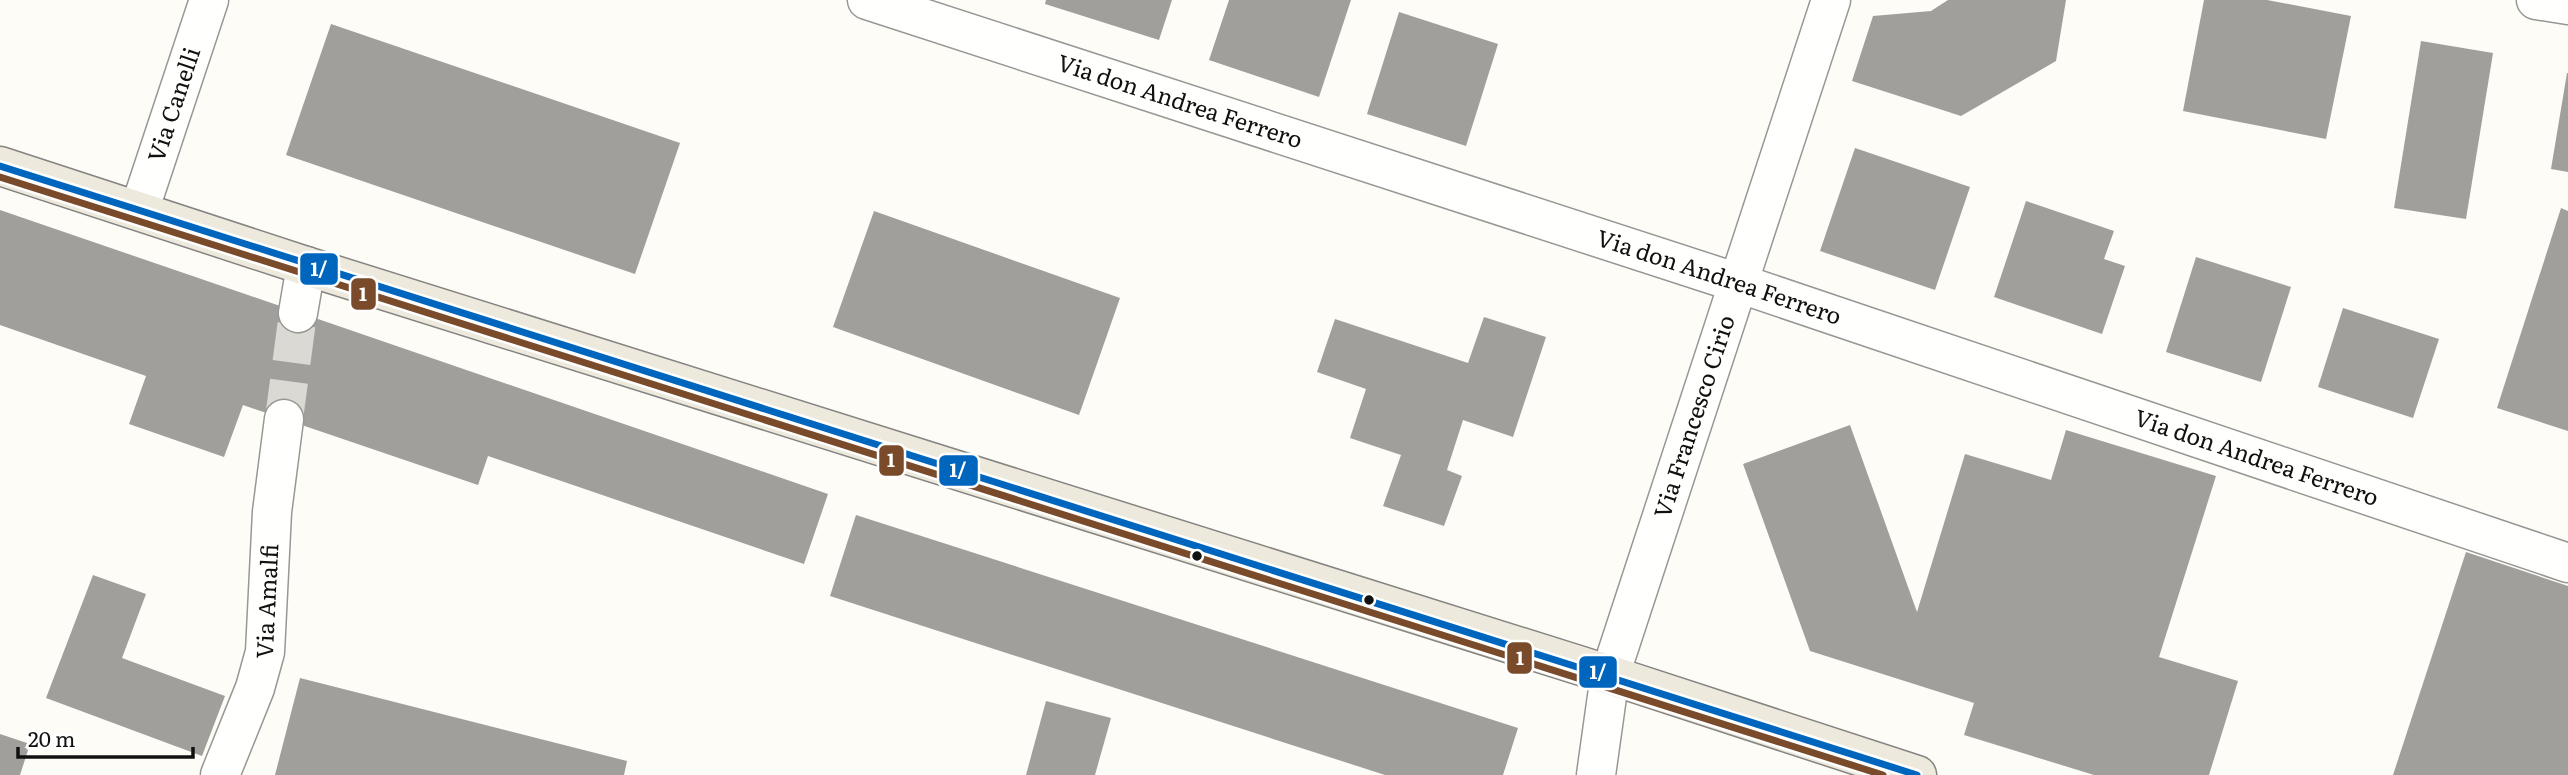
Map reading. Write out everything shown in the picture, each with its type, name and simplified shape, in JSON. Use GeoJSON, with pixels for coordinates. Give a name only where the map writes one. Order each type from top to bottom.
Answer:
{"type":"FeatureCollection","features":[{"type":"Feature","properties":{"kind":"main road"},"geometry":{"type":"LineString","coordinates":[[0,166],[306,266],[1610,675],[1917,775]]}},
{"type":"Feature","properties":{"kind":"street","name":"Via Canelli"},"geometry":{"type":"LineString","coordinates":[[139,211],[209,0]]}},
{"type":"Feature","properties":{"kind":"street","name":"Via don Andrea Ferrero"},"geometry":{"type":"LineString","coordinates":[[867,0],[1738,284],[2568,563]]}},
{"type":"Feature","properties":{"kind":"street","name":"Via Francesco Cirio"},"geometry":{"type":"LineString","coordinates":[[1597,775],[1610,675],[1831,0]]}},
{"type":"Feature","properties":{"kind":"street"},"geometry":{"type":"LineString","coordinates":[[2536,0],[2568,5]]}},
{"type":"Feature","properties":{"kind":"street"},"geometry":{"type":"LineString","coordinates":[[298,313],[306,266]]}},
{"type":"Feature","properties":{"kind":"street","name":"Via Amalfi"},"geometry":{"type":"LineString","coordinates":[[220,775],[255,688],[265,652],[272,512],[284,419]]}},
{"type":"Feature","properties":{"kind":"building"},"geometry":{"type":"Polygon","coordinates":[[[1046,0],[1172,0],[1159,40],[1045,4],[1046,0]]]}},
{"type":"Feature","properties":{"kind":"building"},"geometry":{"type":"Polygon","coordinates":[[[1229,0],[1351,0],[1319,97],[1209,60],[1229,0]]]}},
{"type":"Feature","properties":{"kind":"building"},"geometry":{"type":"Polygon","coordinates":[[[1948,0],[2066,0],[2056,61],[1961,116],[1852,81],[1873,16],[1931,11],[1948,0]]]}},
{"type":"Feature","properties":{"kind":"building"},"geometry":{"type":"Polygon","coordinates":[[[2204,0],[2267,0],[2351,16],[2326,139],[2183,111],[2204,0]]]}},
{"type":"Feature","properties":{"kind":"building"},"geometry":{"type":"Polygon","coordinates":[[[1399,12],[1498,44],[1466,146],[1367,114],[1399,12]]]}},
{"type":"Feature","properties":{"kind":"building"},"geometry":{"type":"Polygon","coordinates":[[[331,24],[680,143],[635,274],[286,155],[331,24]]]}},
{"type":"Feature","properties":{"kind":"building"},"geometry":{"type":"Polygon","coordinates":[[[2421,41],[2493,53],[2466,219],[2394,208],[2421,41]]]}},
{"type":"Feature","properties":{"kind":"building"},"geometry":{"type":"Polygon","coordinates":[[[2568,73],[2568,172],[2551,169],[2568,73]]]}},
{"type":"Feature","properties":{"kind":"building"},"geometry":{"type":"Polygon","coordinates":[[[1855,148],[1970,187],[1935,290],[1820,251],[1855,148]]]}},
{"type":"Feature","properties":{"kind":"building"},"geometry":{"type":"Polygon","coordinates":[[[2026,201],[2114,231],[2104,259],[2125,266],[2102,334],[1994,297],[2026,201]]]}},
{"type":"Feature","properties":{"kind":"building"},"geometry":{"type":"Polygon","coordinates":[[[2561,208],[2568,211],[2568,431],[2497,408],[2561,208]]]}},
{"type":"Feature","properties":{"kind":"building"},"geometry":{"type":"Polygon","coordinates":[[[0,210],[828,494],[804,564],[488,456],[478,485],[243,405],[224,457],[129,424],[146,376],[0,325],[0,210]]]}},
{"type":"Feature","properties":{"kind":"building"},"geometry":{"type":"Polygon","coordinates":[[[874,211],[1120,298],[1079,415],[833,327],[874,211]]]}},
{"type":"Feature","properties":{"kind":"building"},"geometry":{"type":"Polygon","coordinates":[[[2196,257],[2291,287],[2261,382],[2166,352],[2196,257]]]}},
{"type":"Feature","properties":{"kind":"building"},"geometry":{"type":"Polygon","coordinates":[[[2343,308],[2439,339],[2413,418],[2318,387],[2343,308]]]}},
{"type":"Feature","properties":{"kind":"building"},"geometry":{"type":"Polygon","coordinates":[[[1484,317],[1546,337],[1513,437],[1463,420],[1447,470],[1462,476],[1444,526],[1383,506],[1401,455],[1350,438],[1366,389],[1317,372],[1335,319],[1468,363],[1484,317]]]}},
{"type":"Feature","properties":{"kind":"building"},"geometry":{"type":"Polygon","coordinates":[[[1850,425],[1917,612],[1965,454],[2051,480],[2066,430],[2216,476],[2159,657],[2238,681],[2209,775],[2094,775],[1964,735],[1974,703],[1810,651],[1743,464],[1850,425]]]}},
{"type":"Feature","properties":{"kind":"building"},"geometry":{"type":"Polygon","coordinates":[[[856,515],[1518,728],[1503,775],[1385,775],[830,596],[856,515]]]}},
{"type":"Feature","properties":{"kind":"building"},"geometry":{"type":"Polygon","coordinates":[[[2466,552],[2568,586],[2568,775],[2393,775],[2466,552]]]}},
{"type":"Feature","properties":{"kind":"building"},"geometry":{"type":"Polygon","coordinates":[[[93,575],[146,594],[122,658],[225,696],[202,756],[46,698],[93,575]]]}},
{"type":"Feature","properties":{"kind":"building"},"geometry":{"type":"Polygon","coordinates":[[[300,678],[627,761],[624,775],[275,775],[300,678]]]}},
{"type":"Feature","properties":{"kind":"building"},"geometry":{"type":"Polygon","coordinates":[[[1046,701],[1111,718],[1095,775],[1026,775],[1046,701]]]}},
{"type":"Feature","properties":{"kind":"building"},"geometry":{"type":"Polygon","coordinates":[[[0,734],[30,744],[20,775],[0,775],[0,734]]]}},
{"type":"Feature","properties":{"kind":"tunnel"},"geometry":{"type":"LineString","coordinates":[[284,419],[298,313]]}},
{"type":"Feature","properties":{"kind":"transit line","name":"1/"},"geometry":{"type":"LineString","coordinates":[[0,166],[1917,775]]}},
{"type":"Feature","properties":{"kind":"transit line","name":"1"},"geometry":{"type":"LineString","coordinates":[[0,177],[1883,775]]}}]}
